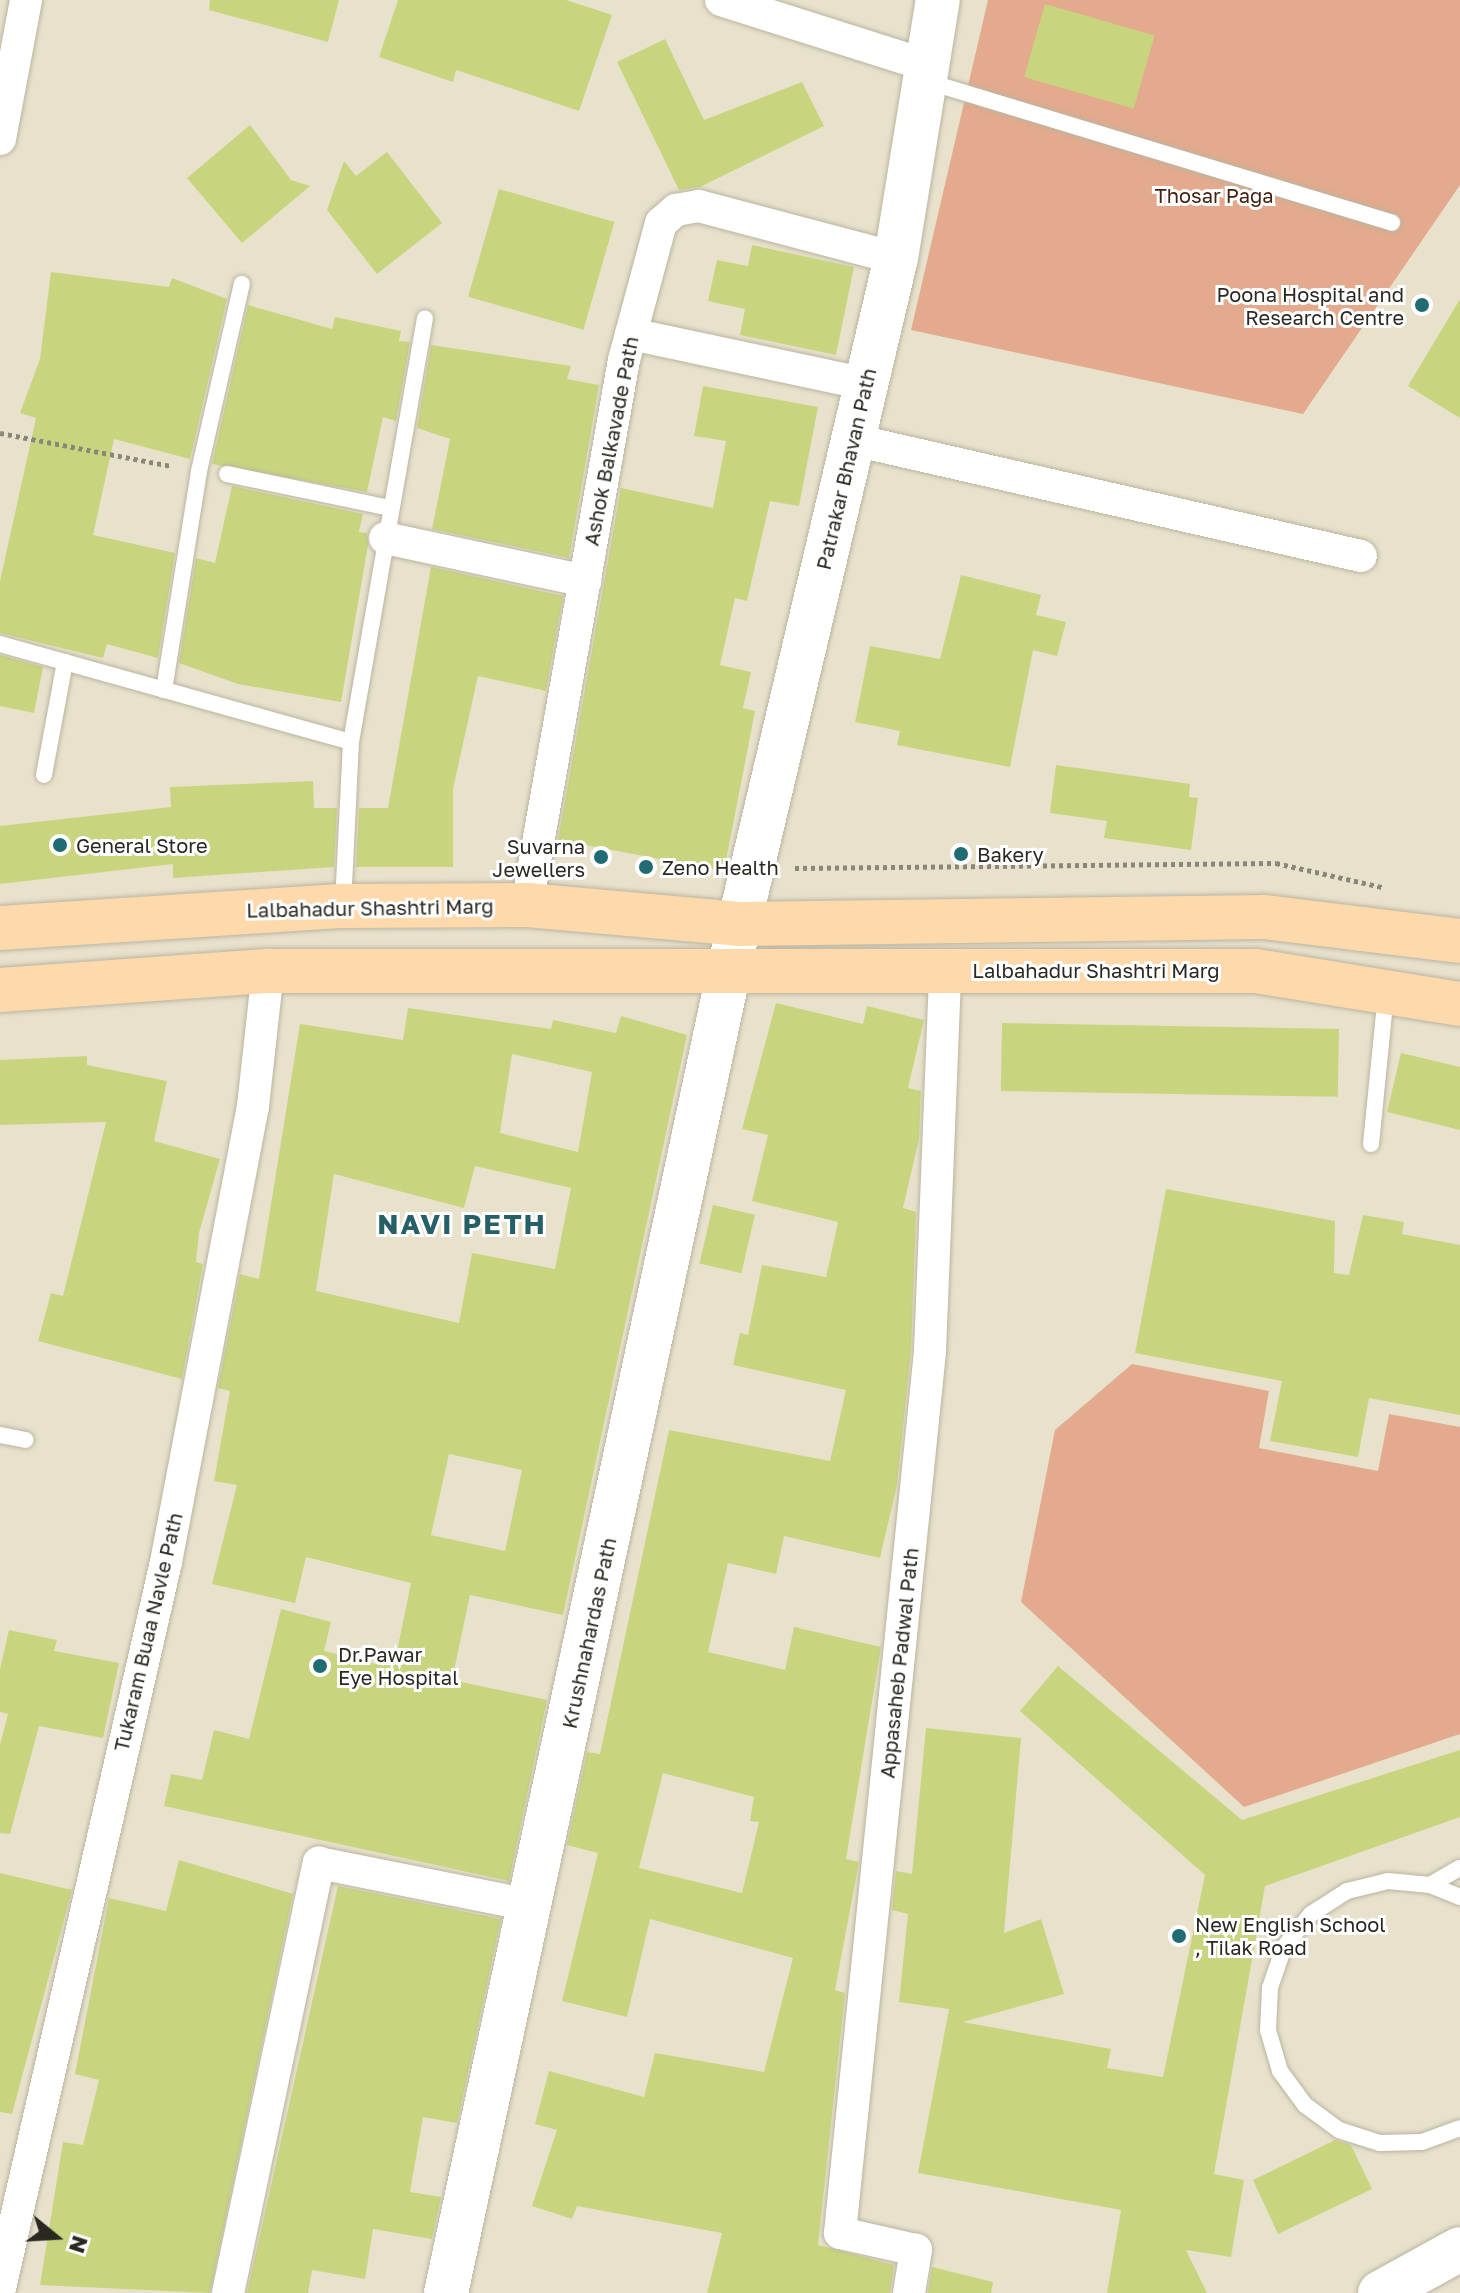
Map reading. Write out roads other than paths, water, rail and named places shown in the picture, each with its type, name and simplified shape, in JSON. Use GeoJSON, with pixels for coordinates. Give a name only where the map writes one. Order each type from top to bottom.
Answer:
{"type":"FeatureCollection","features":[{"type":"Feature","properties":{"kind":"main road","name":"Lalbahadur Shashtri Marg"},"geometry":{"type":"LineString","coordinates":[[0,928],[343,906],[527,905],[739,924],[1265,917],[1460,941]]}},
{"type":"Feature","properties":{"kind":"main road","name":"Lalbahadur Shashtri Marg"},"geometry":{"type":"LineString","coordinates":[[0,990],[268,971],[1256,971],[1386,989],[1460,1004]]}},
{"type":"Feature","properties":{"kind":"street"},"geometry":{"type":"LineString","coordinates":[[0,139],[26,0]]}},
{"type":"Feature","properties":{"kind":"street"},"geometry":{"type":"LineString","coordinates":[[721,0],[930,75]]}},
{"type":"Feature","properties":{"kind":"street","name":"Patrakar Bhavan Path"},"geometry":{"type":"LineString","coordinates":[[739,924],[896,258],[944,4]]}},
{"type":"Feature","properties":{"kind":"street","name":"Ashok Balkavade Path"},"geometry":{"type":"LineString","coordinates":[[527,905],[631,334],[661,223],[676,210],[699,206],[896,258]]}},
{"type":"Feature","properties":{"kind":"street"},"geometry":{"type":"LineString","coordinates":[[631,334],[866,384]]}},
{"type":"Feature","properties":{"kind":"street"},"geometry":{"type":"LineString","coordinates":[[854,440],[1361,556]]}},
{"type":"Feature","properties":{"kind":"street"},"geometry":{"type":"LineString","coordinates":[[387,523],[585,581]]}},
{"type":"Feature","properties":{"kind":"street"},"geometry":{"type":"LineString","coordinates":[[729,972],[739,924]]}},
{"type":"Feature","properties":{"kind":"street","name":"Appasaheb Padwal Path"},"geometry":{"type":"LineString","coordinates":[[909,2293],[916,2250],[840,2233],[930,1351],[945,970]]}},
{"type":"Feature","properties":{"kind":"street","name":"Tukaram Buaa Navle Path"},"geometry":{"type":"LineString","coordinates":[[0,2288],[166,1562],[253,1106],[268,971]]}},
{"type":"Feature","properties":{"kind":"street","name":"Krushnahardas Path"},"geometry":{"type":"LineString","coordinates":[[446,2293],[729,972]]}},
{"type":"Feature","properties":{"kind":"street"},"geometry":{"type":"LineString","coordinates":[[228,2293],[319,1863],[530,1905]]}},
{"type":"Feature","properties":{"kind":"street"},"geometry":{"type":"LineString","coordinates":[[1380,2293],[1460,2249]]}},
{"type":"Feature","properties":{"kind":"lane"},"geometry":{"type":"LineString","coordinates":[[930,75],[1392,223]]}},
{"type":"Feature","properties":{"kind":"lane"},"geometry":{"type":"LineString","coordinates":[[164,690],[199,471],[242,284]]}},
{"type":"Feature","properties":{"kind":"lane"},"geometry":{"type":"LineString","coordinates":[[343,906],[351,742],[425,318]]}},
{"type":"Feature","properties":{"kind":"lane"},"geometry":{"type":"LineString","coordinates":[[227,474],[387,523]]}},
{"type":"Feature","properties":{"kind":"lane"},"geometry":{"type":"LineString","coordinates":[[0,644],[351,742]]}},
{"type":"Feature","properties":{"kind":"lane"},"geometry":{"type":"LineString","coordinates":[[44,775],[65,662]]}},
{"type":"Feature","properties":{"kind":"lane"},"geometry":{"type":"LineString","coordinates":[[1371,1144],[1386,989]]}},
{"type":"Feature","properties":{"kind":"lane"},"geometry":{"type":"LineString","coordinates":[[0,1435],[26,1440]]}},
{"type":"Feature","properties":{"kind":"lane"},"geometry":{"type":"LineString","coordinates":[[1430,1885],[1460,1868]]}},
{"type":"Feature","properties":{"kind":"lane"},"geometry":{"type":"LineString","coordinates":[[1460,1897],[1430,1885],[1388,1881],[1347,1891],[1311,1914],[1284,1947],[1270,1988],[1268,2030],[1280,2071],[1305,2105],[1339,2130],[1380,2143],[1422,2142],[1460,2128]]}},
{"type":"Feature","properties":{"kind":"place","name":"Poona Hospital and Research Centre"},"geometry":{"type":"Point","coordinates":[1422,305]}},
{"type":"Feature","properties":{"kind":"place","name":"General Store"},"geometry":{"type":"Point","coordinates":[60,845]}},
{"type":"Feature","properties":{"kind":"place","name":"Bakery"},"geometry":{"type":"Point","coordinates":[961,854]}},
{"type":"Feature","properties":{"kind":"place","name":"Suvarna Jewellers"},"geometry":{"type":"Point","coordinates":[601,857]}},
{"type":"Feature","properties":{"kind":"place","name":"Zeno Health"},"geometry":{"type":"Point","coordinates":[646,867]}},
{"type":"Feature","properties":{"kind":"place","name":"Dr.Pawar Eye Hospital"},"geometry":{"type":"Point","coordinates":[320,1666]}},
{"type":"Feature","properties":{"kind":"place","name":"New English School , Tilak Road"},"geometry":{"type":"Point","coordinates":[1179,1936]}},
{"type":"Feature","properties":{"kind":"district","name":"NAVI PETH"},"geometry":{"type":"Point","coordinates":[462,1224]}},
{"type":"Feature","properties":{"kind":"park label","name":"Thosar Paga"},"geometry":{"type":"Point","coordinates":[1214,195]}}]}
